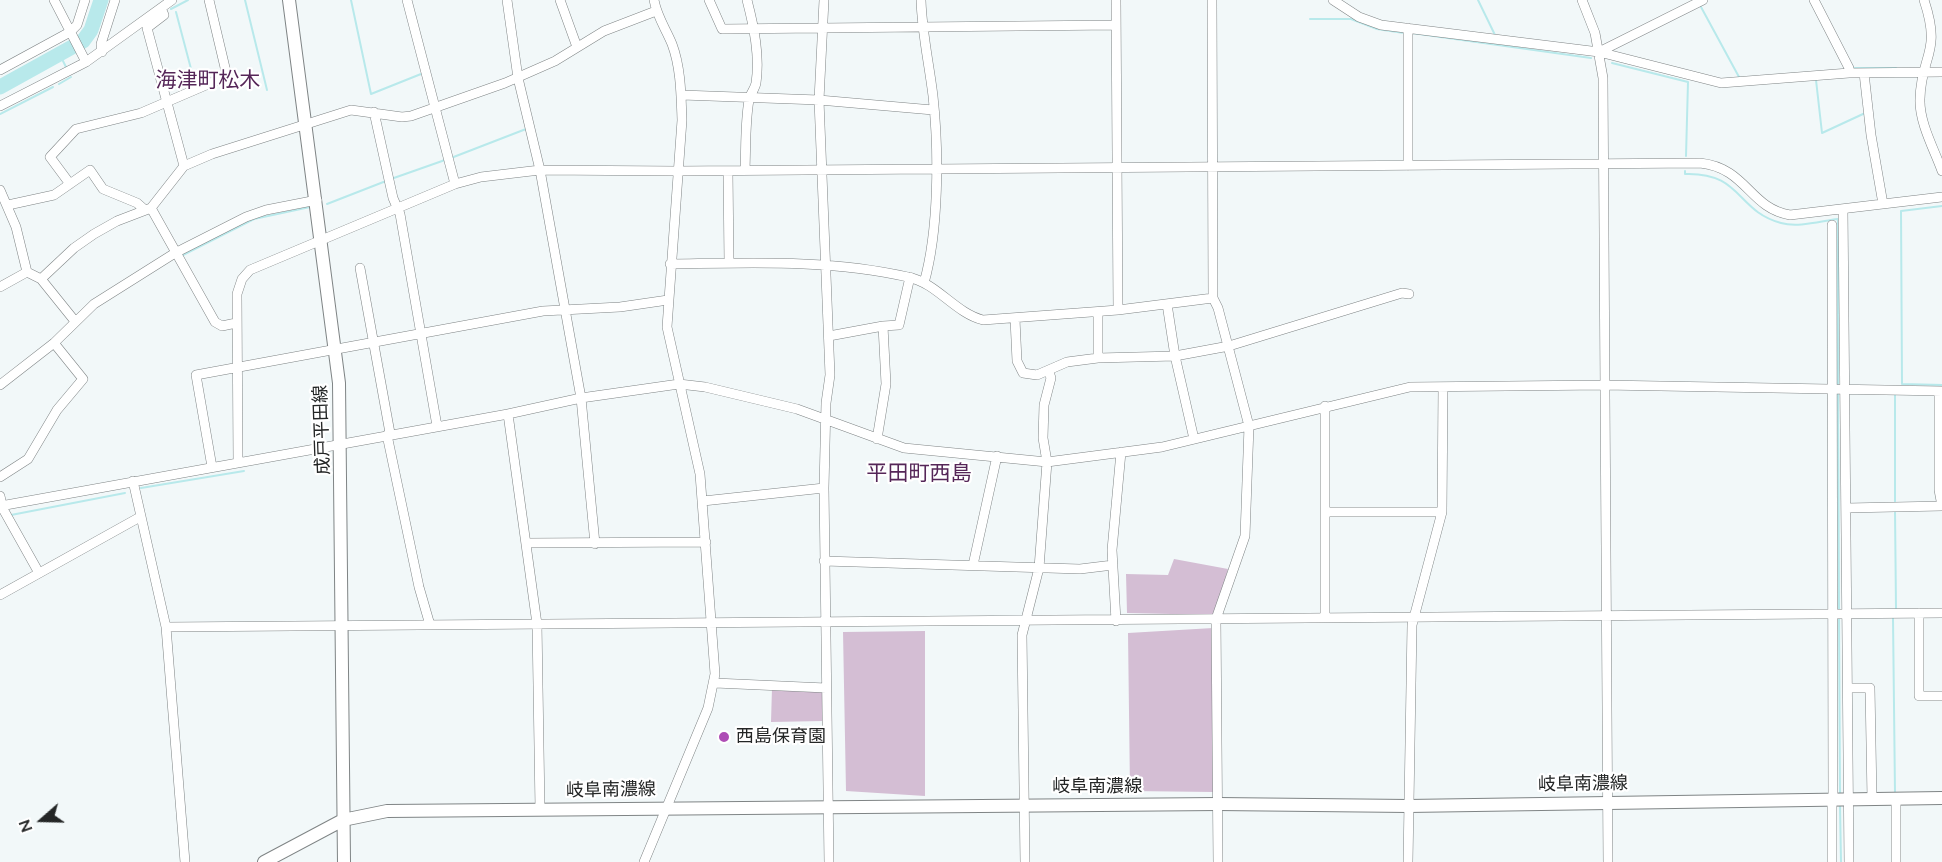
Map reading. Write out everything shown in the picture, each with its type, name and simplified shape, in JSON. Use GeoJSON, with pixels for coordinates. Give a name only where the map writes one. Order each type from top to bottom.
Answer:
{"type":"FeatureCollection","features":[{"type":"Feature","properties":{"kind":"main road","name":"成戸平田線"},"geometry":{"type":"LineString","coordinates":[[289,0],[336,349],[342,444],[344,862]]}},
{"type":"Feature","properties":{"kind":"main road","name":"岐阜南濃線"},"geometry":{"type":"LineString","coordinates":[[264,862],[343,819],[387,811],[1218,804],[1408,806],[1942,798]]}},
{"type":"Feature","properties":{"kind":"street"},"geometry":{"type":"LineString","coordinates":[[54,0],[85,60]]}},
{"type":"Feature","properties":{"kind":"street"},"geometry":{"type":"LineString","coordinates":[[0,70],[71,34],[77,25],[85,0]]}},
{"type":"Feature","properties":{"kind":"street"},"geometry":{"type":"LineString","coordinates":[[102,52],[101,45],[115,0]]}},
{"type":"Feature","properties":{"kind":"street"},"geometry":{"type":"LineString","coordinates":[[0,106],[102,52],[172,0]]}},
{"type":"Feature","properties":{"kind":"street"},"geometry":{"type":"LineString","coordinates":[[70,184],[50,157],[76,129],[141,113],[227,76],[209,0]]}},
{"type":"Feature","properties":{"kind":"street"},"geometry":{"type":"LineString","coordinates":[[408,0],[455,184]]}},
{"type":"Feature","properties":{"kind":"street"},"geometry":{"type":"LineString","coordinates":[[507,0],[518,78],[540,170],[563,310],[581,398],[595,544]]}},
{"type":"Feature","properties":{"kind":"street"},"geometry":{"type":"LineString","coordinates":[[560,0],[577,47]]}},
{"type":"Feature","properties":{"kind":"street"},"geometry":{"type":"LineString","coordinates":[[644,862],[708,708],[715,683],[703,501],[695,447],[667,327],[682,120],[681,95],[672,44],[656,10],[654,0]]}},
{"type":"Feature","properties":{"kind":"street"},"geometry":{"type":"LineString","coordinates":[[709,0],[722,28],[1116,25]]}},
{"type":"Feature","properties":{"kind":"street"},"geometry":{"type":"LineString","coordinates":[[745,170],[750,98],[756,86],[754,29],[747,0]]}},
{"type":"Feature","properties":{"kind":"street"},"geometry":{"type":"LineString","coordinates":[[824,0],[819,100],[830,375],[825,417],[824,488],[829,862]]}},
{"type":"Feature","properties":{"kind":"street"},"geometry":{"type":"LineString","coordinates":[[921,0],[922,28],[933,110],[935,169],[935,231],[924,283]]}},
{"type":"Feature","properties":{"kind":"street"},"geometry":{"type":"LineString","coordinates":[[1116,0],[1118,310]]}},
{"type":"Feature","properties":{"kind":"street"},"geometry":{"type":"LineString","coordinates":[[1212,0],[1213,298],[1229,346],[1249,426],[1245,536],[1216,620],[1218,862]]}},
{"type":"Feature","properties":{"kind":"street"},"geometry":{"type":"LineString","coordinates":[[1333,0],[1359,17],[1381,25],[1599,52],[1721,83],[1849,73],[1942,72]]}},
{"type":"Feature","properties":{"kind":"street"},"geometry":{"type":"LineString","coordinates":[[1582,0],[1599,52],[1603,78],[1608,862]]}},
{"type":"Feature","properties":{"kind":"street"},"geometry":{"type":"LineString","coordinates":[[1599,52],[1703,0]]}},
{"type":"Feature","properties":{"kind":"street"},"geometry":{"type":"LineString","coordinates":[[1814,0],[1849,68],[1849,73]]}},
{"type":"Feature","properties":{"kind":"street"},"geometry":{"type":"LineString","coordinates":[[1924,0],[1936,29],[1937,44],[1920,100],[1924,120],[1942,171]]}},
{"type":"Feature","properties":{"kind":"street"},"geometry":{"type":"LineString","coordinates":[[161,8],[164,15],[147,27],[165,103],[184,166]]}},
{"type":"Feature","properties":{"kind":"street"},"geometry":{"type":"LineString","coordinates":[[41,279],[74,248],[94,234],[117,220],[148,209],[184,166],[212,154],[351,110],[402,117],[434,108],[518,78],[604,31],[656,10]]}},
{"type":"Feature","properties":{"kind":"street"},"geometry":{"type":"LineString","coordinates":[[1407,28],[1408,165]]}},
{"type":"Feature","properties":{"kind":"street"},"geometry":{"type":"LineString","coordinates":[[1864,73],[1883,204]]}},
{"type":"Feature","properties":{"kind":"street"},"geometry":{"type":"LineString","coordinates":[[681,95],[819,100],[933,110]]}},
{"type":"Feature","properties":{"kind":"street"},"geometry":{"type":"LineString","coordinates":[[374,112],[398,208],[437,426]]}},
{"type":"Feature","properties":{"kind":"street"},"geometry":{"type":"LineString","coordinates":[[238,463],[237,294],[250,270],[322,237],[455,184],[481,177],[540,170],[728,171],[1711,164],[1731,172],[1768,208],[1777,213],[1790,215],[1942,196]]}},
{"type":"Feature","properties":{"kind":"street"},"geometry":{"type":"LineString","coordinates":[[5,206],[54,195],[90,170],[103,189],[148,209],[215,322],[222,326],[236,323]]}},
{"type":"Feature","properties":{"kind":"street"},"geometry":{"type":"LineString","coordinates":[[728,171],[729,263]]}},
{"type":"Feature","properties":{"kind":"street"},"geometry":{"type":"LineString","coordinates":[[0,190],[27,272],[41,279],[74,320]]}},
{"type":"Feature","properties":{"kind":"street"},"geometry":{"type":"LineString","coordinates":[[0,385],[54,343],[74,320],[94,304],[175,253],[266,210],[317,200]]}},
{"type":"Feature","properties":{"kind":"street"},"geometry":{"type":"LineString","coordinates":[[1844,209],[1838,243],[1840,614],[1838,799],[1849,862]]}},
{"type":"Feature","properties":{"kind":"street"},"geometry":{"type":"LineString","coordinates":[[1832,225],[1838,243],[1838,389],[1847,508],[1840,614],[1848,688],[1832,862]]}},
{"type":"Feature","properties":{"kind":"street"},"geometry":{"type":"LineString","coordinates":[[670,264],[826,264],[910,277],[924,283],[973,318],[983,320],[1098,312],[1213,298]]}},
{"type":"Feature","properties":{"kind":"street"},"geometry":{"type":"LineString","coordinates":[[360,268],[389,434],[419,587],[430,625]]}},
{"type":"Feature","properties":{"kind":"street"},"geometry":{"type":"LineString","coordinates":[[0,287],[27,272]]}},
{"type":"Feature","properties":{"kind":"street"},"geometry":{"type":"LineString","coordinates":[[829,336],[899,325],[910,277]]}},
{"type":"Feature","properties":{"kind":"street"},"geometry":{"type":"LineString","coordinates":[[1015,319],[1017,361],[1023,373],[1037,375],[1067,363],[1098,358],[1175,356],[1229,346],[1402,293],[1409,294]]}},
{"type":"Feature","properties":{"kind":"street"},"geometry":{"type":"LineString","coordinates":[[212,467],[196,375],[563,310],[668,300]]}},
{"type":"Feature","properties":{"kind":"street"},"geometry":{"type":"LineString","coordinates":[[1167,304],[1175,356],[1194,439]]}},
{"type":"Feature","properties":{"kind":"street"},"geometry":{"type":"LineString","coordinates":[[1098,312],[1098,358]]}},
{"type":"Feature","properties":{"kind":"street"},"geometry":{"type":"LineString","coordinates":[[877,440],[886,384],[883,326]]}},
{"type":"Feature","properties":{"kind":"street"},"geometry":{"type":"LineString","coordinates":[[0,477],[28,459],[57,410],[83,379],[54,343]]}},
{"type":"Feature","properties":{"kind":"street"},"geometry":{"type":"LineString","coordinates":[[1025,862],[1024,621],[1039,568],[1047,462],[1043,438],[1044,405],[1051,378],[1049,372]]}},
{"type":"Feature","properties":{"kind":"street"},"geometry":{"type":"LineString","coordinates":[[39,573],[1,502],[238,463],[508,414],[581,398],[679,384],[752,397],[825,417],[877,440],[904,448],[1047,462],[1162,447],[1393,389],[1604,385],[1940,391],[1939,490],[1942,506],[1847,508]]}},
{"type":"Feature","properties":{"kind":"street"},"geometry":{"type":"LineString","coordinates":[[1408,862],[1413,617],[1442,512],[1443,387]]}},
{"type":"Feature","properties":{"kind":"street"},"geometry":{"type":"LineString","coordinates":[[1325,406],[1325,618]]}},
{"type":"Feature","properties":{"kind":"street"},"geometry":{"type":"LineString","coordinates":[[508,414],[537,624],[540,809]]}},
{"type":"Feature","properties":{"kind":"street"},"geometry":{"type":"LineString","coordinates":[[1116,621],[1112,550],[1121,452]]}},
{"type":"Feature","properties":{"kind":"street"},"geometry":{"type":"LineString","coordinates":[[973,565],[997,456]]}},
{"type":"Feature","properties":{"kind":"street"},"geometry":{"type":"LineString","coordinates":[[133,481],[166,627],[185,862]]}},
{"type":"Feature","properties":{"kind":"street"},"geometry":{"type":"LineString","coordinates":[[703,501],[824,488]]}},
{"type":"Feature","properties":{"kind":"street"},"geometry":{"type":"LineString","coordinates":[[1326,512],[1442,512]]}},
{"type":"Feature","properties":{"kind":"street"},"geometry":{"type":"LineString","coordinates":[[0,595],[140,517]]}},
{"type":"Feature","properties":{"kind":"street"},"geometry":{"type":"LineString","coordinates":[[526,543],[706,542]]}},
{"type":"Feature","properties":{"kind":"street"},"geometry":{"type":"LineString","coordinates":[[824,561],[1080,569],[1113,565]]}},
{"type":"Feature","properties":{"kind":"street"},"geometry":{"type":"LineString","coordinates":[[1919,613],[1919,696],[1942,696]]}},
{"type":"Feature","properties":{"kind":"street"},"geometry":{"type":"LineString","coordinates":[[166,627],[1942,613]]}},
{"type":"Feature","properties":{"kind":"street"},"geometry":{"type":"LineString","coordinates":[[715,683],[826,688]]}},
{"type":"Feature","properties":{"kind":"street"},"geometry":{"type":"LineString","coordinates":[[1848,688],[1870,688],[1872,799]]}},
{"type":"Feature","properties":{"kind":"street"},"geometry":{"type":"LineString","coordinates":[[1896,799],[1896,862]]}},
{"type":"Feature","properties":{"kind":"shaded area"},"geometry":{"type":"Polygon","coordinates":[[[1174,559],[1228,569],[1216,615],[1127,613],[1126,574],[1168,575],[1174,559]]]}},
{"type":"Feature","properties":{"kind":"shaded area"},"geometry":{"type":"Polygon","coordinates":[[[1213,628],[1213,792],[1130,791],[1128,633],[1213,628]]]}},
{"type":"Feature","properties":{"kind":"shaded area"},"geometry":{"type":"Polygon","coordinates":[[[925,631],[925,796],[846,791],[843,632],[925,631]]]}},
{"type":"Feature","properties":{"kind":"shaded area"},"geometry":{"type":"Polygon","coordinates":[[[772,688],[823,690],[823,721],[771,722],[772,688]]]}},
{"type":"Feature","properties":{"kind":"waterway"},"geometry":{"type":"LineString","coordinates":[[0,87],[83,41],[91,30],[101,0]]}},
{"type":"Feature","properties":{"kind":"waterway"},"geometry":{"type":"LineString","coordinates":[[171,9],[188,0]]}},
{"type":"Feature","properties":{"kind":"waterway"},"geometry":{"type":"LineString","coordinates":[[245,0],[267,90]]}},
{"type":"Feature","properties":{"kind":"waterway"},"geometry":{"type":"LineString","coordinates":[[351,0],[371,94],[421,74]]}},
{"type":"Feature","properties":{"kind":"waterway"},"geometry":{"type":"LineString","coordinates":[[1478,0],[1495,35]]}},
{"type":"Feature","properties":{"kind":"waterway"},"geometry":{"type":"LineString","coordinates":[[1701,7],[1739,77]]}},
{"type":"Feature","properties":{"kind":"waterway"},"geometry":{"type":"LineString","coordinates":[[176,12],[195,84]]}},
{"type":"Feature","properties":{"kind":"waterway"},"geometry":{"type":"LineString","coordinates":[[1310,19],[1351,19],[1377,29],[1404,33]]}},
{"type":"Feature","properties":{"kind":"waterway"},"geometry":{"type":"LineString","coordinates":[[1412,33],[1591,58]]}},
{"type":"Feature","properties":{"kind":"waterway"},"geometry":{"type":"LineString","coordinates":[[60,55],[66,67]]}},
{"type":"Feature","properties":{"kind":"waterway"},"geometry":{"type":"LineString","coordinates":[[1612,63],[1688,82],[1686,156]]}},
{"type":"Feature","properties":{"kind":"waterway"},"geometry":{"type":"LineString","coordinates":[[1852,65],[1853,68],[1896,68]]}},
{"type":"Feature","properties":{"kind":"waterway"},"geometry":{"type":"LineString","coordinates":[[59,84],[71,77]]}},
{"type":"Feature","properties":{"kind":"waterway"},"geometry":{"type":"LineString","coordinates":[[1816,80],[1822,133],[1863,114]]}},
{"type":"Feature","properties":{"kind":"waterway"},"geometry":{"type":"LineString","coordinates":[[0,114],[53,87]]}},
{"type":"Feature","properties":{"kind":"waterway"},"geometry":{"type":"LineString","coordinates":[[451,158],[526,129]]}},
{"type":"Feature","properties":{"kind":"waterway"},"geometry":{"type":"LineString","coordinates":[[391,179],[445,160]]}},
{"type":"Feature","properties":{"kind":"waterway"},"geometry":{"type":"LineString","coordinates":[[1685,171],[1685,174],[1704,175],[1718,179],[1729,185],[1755,210],[1781,223],[1802,224],[1838,219],[1838,385]]}},
{"type":"Feature","properties":{"kind":"waterway"},"geometry":{"type":"LineString","coordinates":[[327,204],[386,181]]}},
{"type":"Feature","properties":{"kind":"waterway"},"geometry":{"type":"LineString","coordinates":[[1942,206],[1901,211],[1902,384],[1942,385]]}},
{"type":"Feature","properties":{"kind":"waterway"},"geometry":{"type":"LineString","coordinates":[[183,255],[254,219],[310,207]]}},
{"type":"Feature","properties":{"kind":"waterway"},"geometry":{"type":"LineString","coordinates":[[1838,391],[1839,610]]}},
{"type":"Feature","properties":{"kind":"waterway"},"geometry":{"type":"LineString","coordinates":[[1895,395],[1895,503]]}},
{"type":"Feature","properties":{"kind":"waterway"},"geometry":{"type":"LineString","coordinates":[[141,488],[244,471]]}},
{"type":"Feature","properties":{"kind":"waterway"},"geometry":{"type":"LineString","coordinates":[[11,515],[125,493]]}},
{"type":"Feature","properties":{"kind":"waterway"},"geometry":{"type":"LineString","coordinates":[[1895,511],[1896,609]]}},
{"type":"Feature","properties":{"kind":"waterway"},"geometry":{"type":"LineString","coordinates":[[1839,616],[1840,796]]}},
{"type":"Feature","properties":{"kind":"waterway"},"geometry":{"type":"LineString","coordinates":[[1893,618],[1895,793]]}},
{"type":"Feature","properties":{"kind":"waterway"},"geometry":{"type":"LineString","coordinates":[[1840,805],[1841,862]]}},
{"type":"Feature","properties":{"kind":"place","name":"西島保育園"},"geometry":{"type":"Point","coordinates":[724,737]}},
{"type":"Feature","properties":{"kind":"district","name":"海津町松木"},"geometry":{"type":"Point","coordinates":[208,81]}},
{"type":"Feature","properties":{"kind":"district","name":"平田町西島"},"geometry":{"type":"Point","coordinates":[919,474]}}]}
